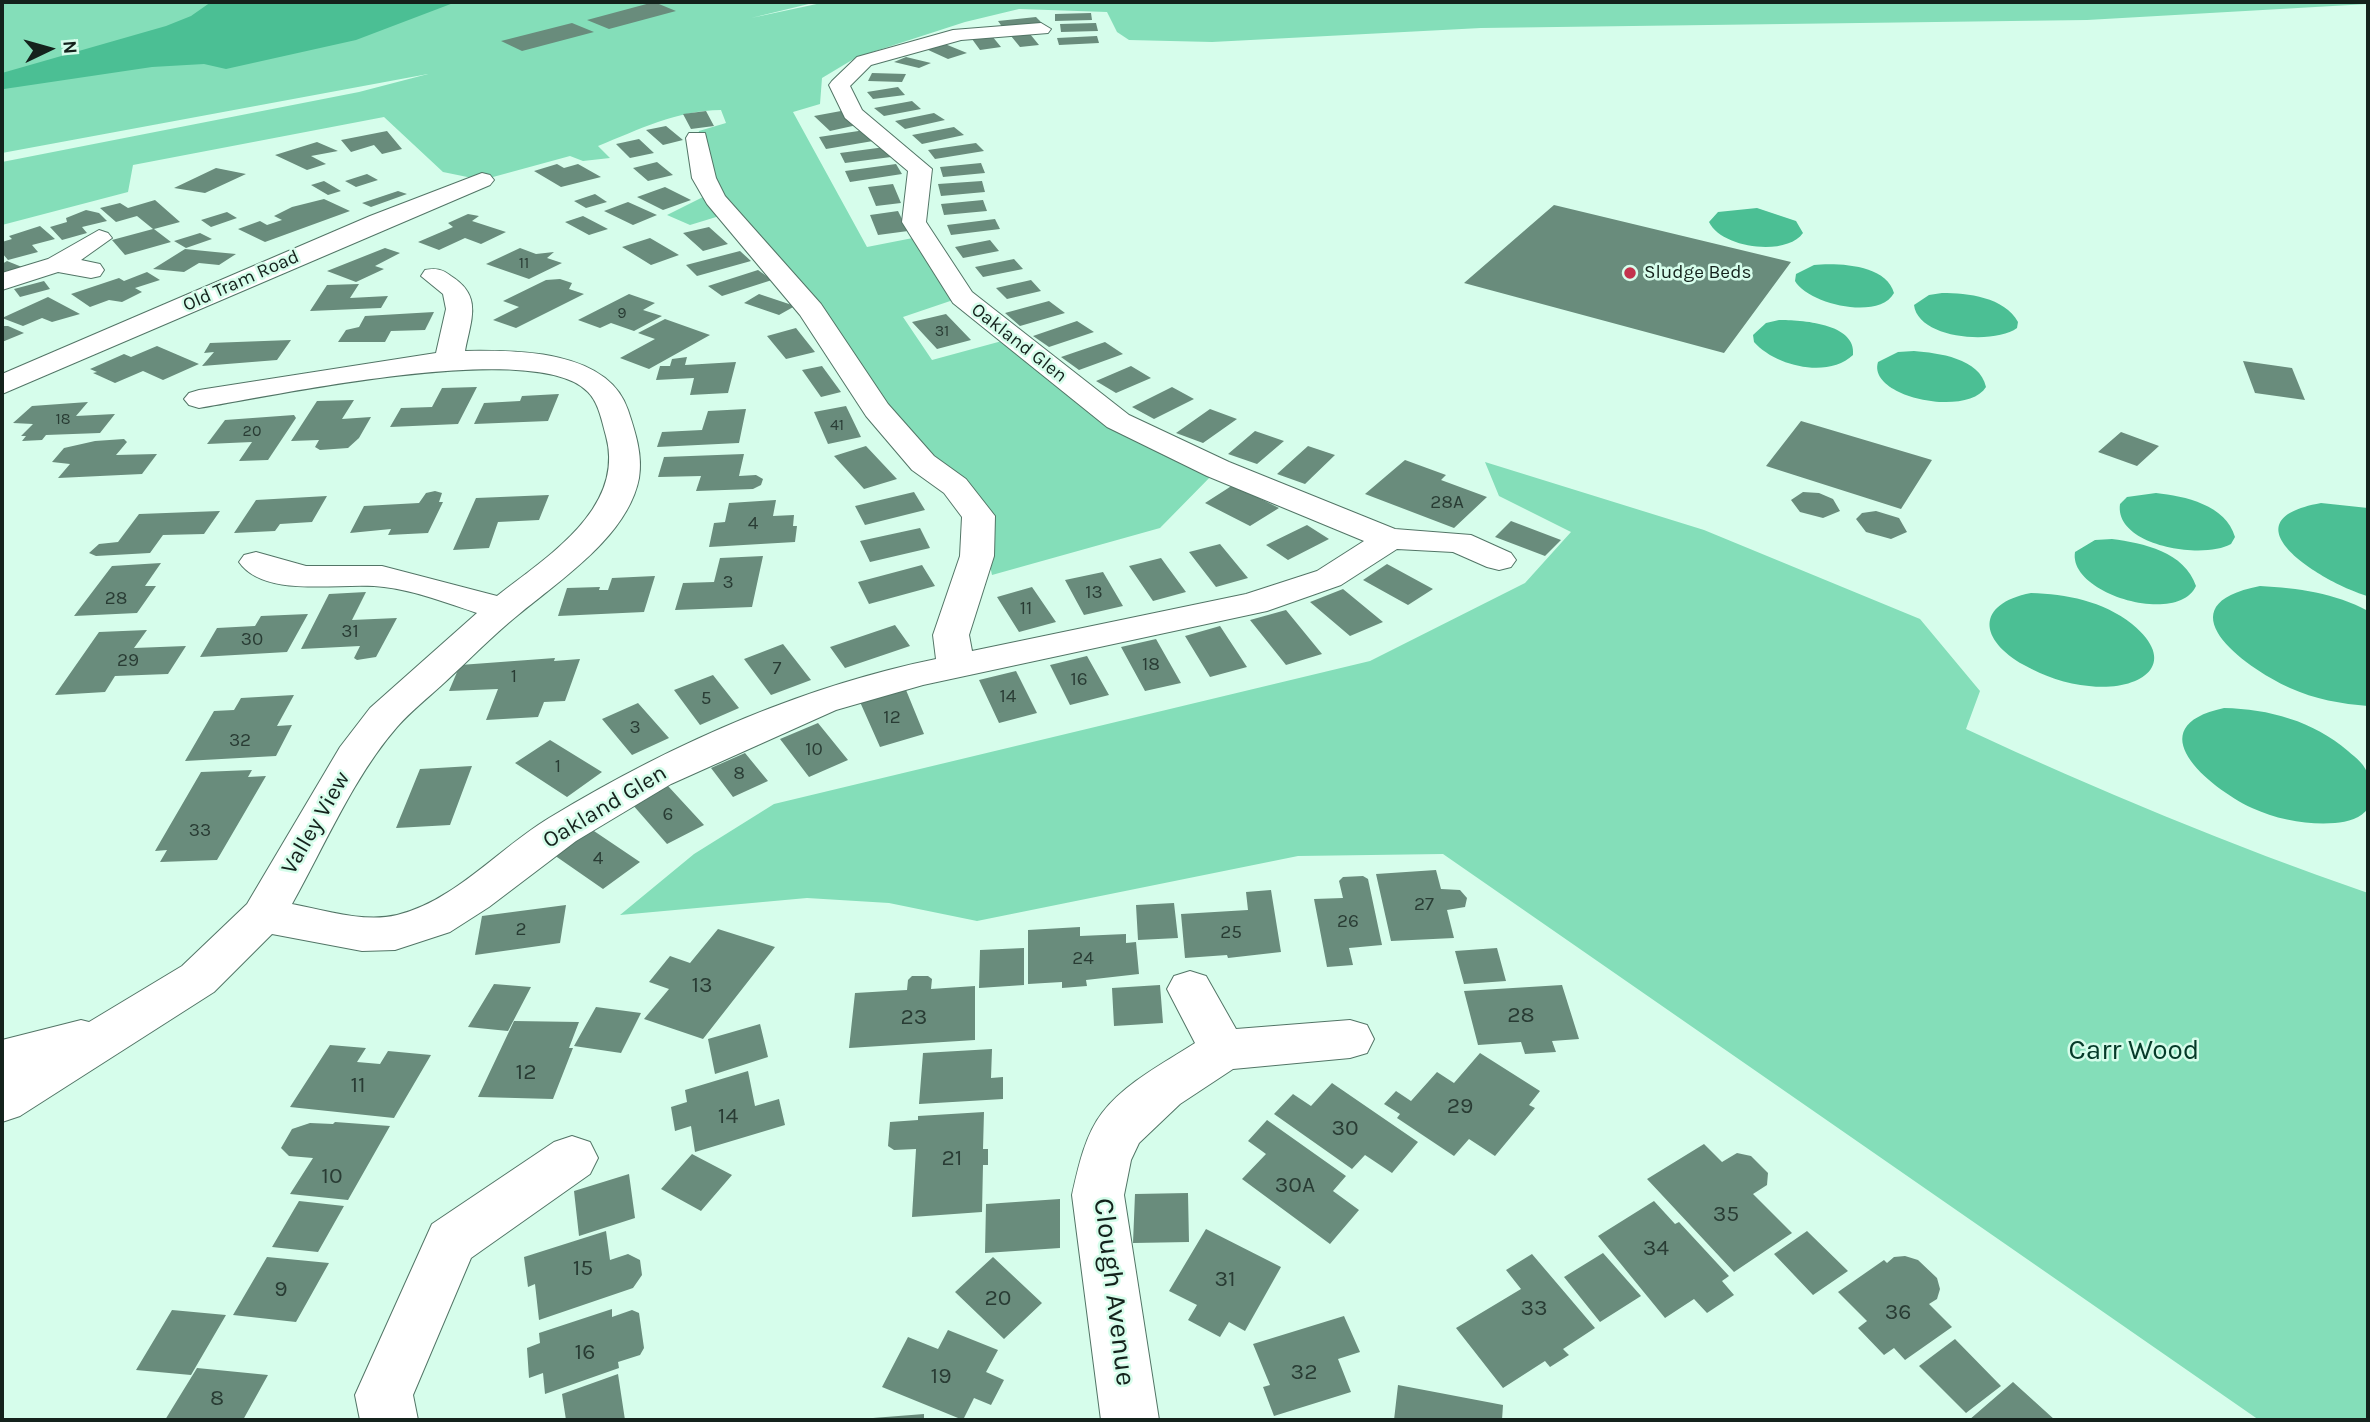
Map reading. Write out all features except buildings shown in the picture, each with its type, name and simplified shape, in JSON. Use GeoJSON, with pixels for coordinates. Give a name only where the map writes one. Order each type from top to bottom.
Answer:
{"type":"FeatureCollection","features":[{"type":"Feature","properties":{"kind":"street","name":"Oakland Glen"},"geometry":{"type":"LineString","coordinates":[[1041,29],[960,34],[864,61],[839,85],[853,113],[920,169],[914,222],[962,297],[1118,421],[1218,469],[1390,539],[1459,542],[1499,560]]}},
{"type":"Feature","properties":{"kind":"street"},"geometry":{"type":"LineString","coordinates":[[697,138],[704,178],[715,199],[811,310],[877,410],[923,463],[955,486],[979,516],[977,556],[961,597],[951,635],[955,666]]}},
{"type":"Feature","properties":{"kind":"street","name":"Old Tram Road"},"geometry":{"type":"LineString","coordinates":[[2,385],[379,220],[482,180]]}},
{"type":"Feature","properties":{"kind":"street"},"geometry":{"type":"LineString","coordinates":[[2,282],[57,264],[99,238]]}},
{"type":"Feature","properties":{"kind":"street"},"geometry":{"type":"LineString","coordinates":[[57,264],[91,270]]}},
{"type":"Feature","properties":{"kind":"street"},"geometry":{"type":"LineString","coordinates":[[434,276],[456,290],[460,309],[449,360]]}},
{"type":"Feature","properties":{"kind":"street","name":"Valley View"},"geometry":{"type":"LineString","coordinates":[[2,1101],[198,979],[263,916],[354,757],[384,717],[503,609],[578,549],[608,512],[623,478],[623,443],[612,406],[599,385],[562,368],[504,359],[449,360],[199,399]]}},
{"type":"Feature","properties":{"kind":"street","name":"Oakland Glen"},"geometry":{"type":"LineString","coordinates":[[263,916],[362,934],[396,933],[434,920],[474,895],[561,830],[657,774],[822,701],[955,666],[1254,603],[1329,578],[1390,539]]}},
{"type":"Feature","properties":{"kind":"street"},"geometry":{"type":"LineString","coordinates":[[256,562],[281,575],[314,580],[379,576],[410,581],[503,609]]}},
{"type":"Feature","properties":{"kind":"street"},"geometry":{"type":"LineString","coordinates":[[1190,989],[1223,1051]]}},
{"type":"Feature","properties":{"kind":"street","name":"Valley View"},"geometry":{"type":"LineString","coordinates":[[2,1060],[123,1026]]}},
{"type":"Feature","properties":{"kind":"street","name":"Clough Avenue"},"geometry":{"type":"LineString","coordinates":[[1130,1420],[1114,1324],[1098,1195],[1105,1160],[1120,1128],[1163,1089],[1223,1051],[1350,1039]]}},
{"type":"Feature","properties":{"kind":"street"},"geometry":{"type":"LineString","coordinates":[[388,1420],[384,1395],[451,1241],[572,1158]]}},
{"type":"Feature","properties":{"kind":"green space"},"geometry":{"type":"Polygon","coordinates":[[[2,2],[817,2],[751,18],[826,2],[2368,4],[2087,20],[1481,28],[1212,42],[1129,40],[1117,32],[1107,12],[1019,9],[965,22],[857,57],[822,78],[820,104],[793,112],[867,247],[923,236],[962,297],[903,317],[932,360],[1013,338],[1118,421],[1218,469],[1160,528],[992,575],[979,516],[726,214],[690,225],[667,215],[705,196],[697,138],[699,131],[726,123],[721,110],[673,117],[598,146],[610,158],[583,161],[570,156],[482,180],[443,172],[384,117],[133,165],[128,192],[2,225],[2,162],[359,92],[428,74],[2,153],[2,2]]]}},
{"type":"Feature","properties":{"kind":"green space","name":"Carr Wood"},"geometry":{"type":"Polygon","coordinates":[[[1485,462],[1704,530],[1920,619],[1980,691],[1966,729],[2165,816],[2368,893],[2368,1420],[2259,1420],[1443,854],[1298,856],[977,921],[889,903],[807,898],[620,915],[694,854],[774,804],[1370,661],[1525,583],[1571,532],[1499,496],[1485,462]]]}},
{"type":"Feature","properties":{"kind":"shaded area"},"geometry":{"type":"Polygon","coordinates":[[[211,2],[456,2],[356,40],[226,69],[204,64],[152,67],[4,89],[2,86],[2,73],[166,26],[191,16],[211,2]]]}},
{"type":"Feature","properties":{"kind":"shaded area"},"geometry":{"type":"Polygon","coordinates":[[[1757,208],[1796,221],[1803,233],[1783,245],[1754,246],[1726,238],[1709,222],[1718,212],[1757,208]]]}},
{"type":"Feature","properties":{"kind":"shaded area"},"geometry":{"type":"Polygon","coordinates":[[[1814,265],[1860,267],[1881,276],[1889,283],[1894,293],[1886,301],[1860,308],[1828,302],[1814,297],[1795,281],[1796,274],[1814,265]]]}},
{"type":"Feature","properties":{"kind":"shaded area"},"geometry":{"type":"Polygon","coordinates":[[[1963,294],[1995,302],[2012,314],[2018,322],[2017,328],[1992,336],[1975,337],[1942,332],[1919,316],[1914,305],[1929,295],[1963,294]]]}},
{"type":"Feature","properties":{"kind":"shaded area"},"geometry":{"type":"Polygon","coordinates":[[[1779,320],[1813,323],[1837,330],[1852,344],[1853,355],[1842,362],[1816,368],[1775,358],[1754,342],[1753,335],[1766,323],[1779,320]]]}},
{"type":"Feature","properties":{"kind":"shaded area"},"geometry":{"type":"Polygon","coordinates":[[[1898,352],[1935,353],[1967,363],[1976,369],[1986,387],[1975,396],[1960,401],[1941,402],[1902,393],[1888,385],[1879,374],[1878,362],[1898,352]]]}},
{"type":"Feature","properties":{"kind":"shaded area"},"geometry":{"type":"Polygon","coordinates":[[[2156,493],[2191,500],[2214,510],[2230,526],[2235,537],[2231,544],[2218,549],[2182,549],[2163,546],[2131,530],[2122,518],[2120,504],[2127,497],[2156,493]]]}},
{"type":"Feature","properties":{"kind":"shaded area"},"geometry":{"type":"Polygon","coordinates":[[[2321,503],[2368,508],[2368,596],[2328,579],[2308,566],[2290,552],[2280,537],[2280,523],[2292,512],[2321,503]]]}},
{"type":"Feature","properties":{"kind":"shaded area"},"geometry":{"type":"Polygon","coordinates":[[[2112,539],[2137,543],[2173,557],[2191,574],[2196,586],[2185,598],[2169,603],[2148,604],[2105,592],[2088,581],[2077,567],[2075,552],[2095,540],[2112,539]]]}},
{"type":"Feature","properties":{"kind":"shaded area"},"geometry":{"type":"Polygon","coordinates":[[[2260,586],[2316,593],[2343,600],[2368,611],[2368,706],[2299,692],[2271,678],[2233,651],[2220,636],[2213,621],[2216,607],[2231,595],[2260,586]]]}},
{"type":"Feature","properties":{"kind":"shaded area"},"geometry":{"type":"Polygon","coordinates":[[[2031,593],[2084,600],[2121,616],[2147,639],[2154,652],[2153,664],[2148,673],[2123,685],[2080,685],[2039,673],[2009,655],[1998,645],[1992,634],[1992,614],[2000,605],[2013,598],[2031,593]]]}},
{"type":"Feature","properties":{"kind":"shaded area"},"geometry":{"type":"Polygon","coordinates":[[[2224,708],[2274,714],[2305,724],[2334,741],[2365,768],[2369,780],[2368,808],[2358,817],[2344,822],[2283,819],[2252,808],[2217,786],[2188,757],[2183,742],[2185,729],[2198,717],[2224,708]]]}},
{"type":"Feature","properties":{"kind":"place","name":"Sludge Beds"},"geometry":{"type":"Point","coordinates":[1630,273]}}]}
